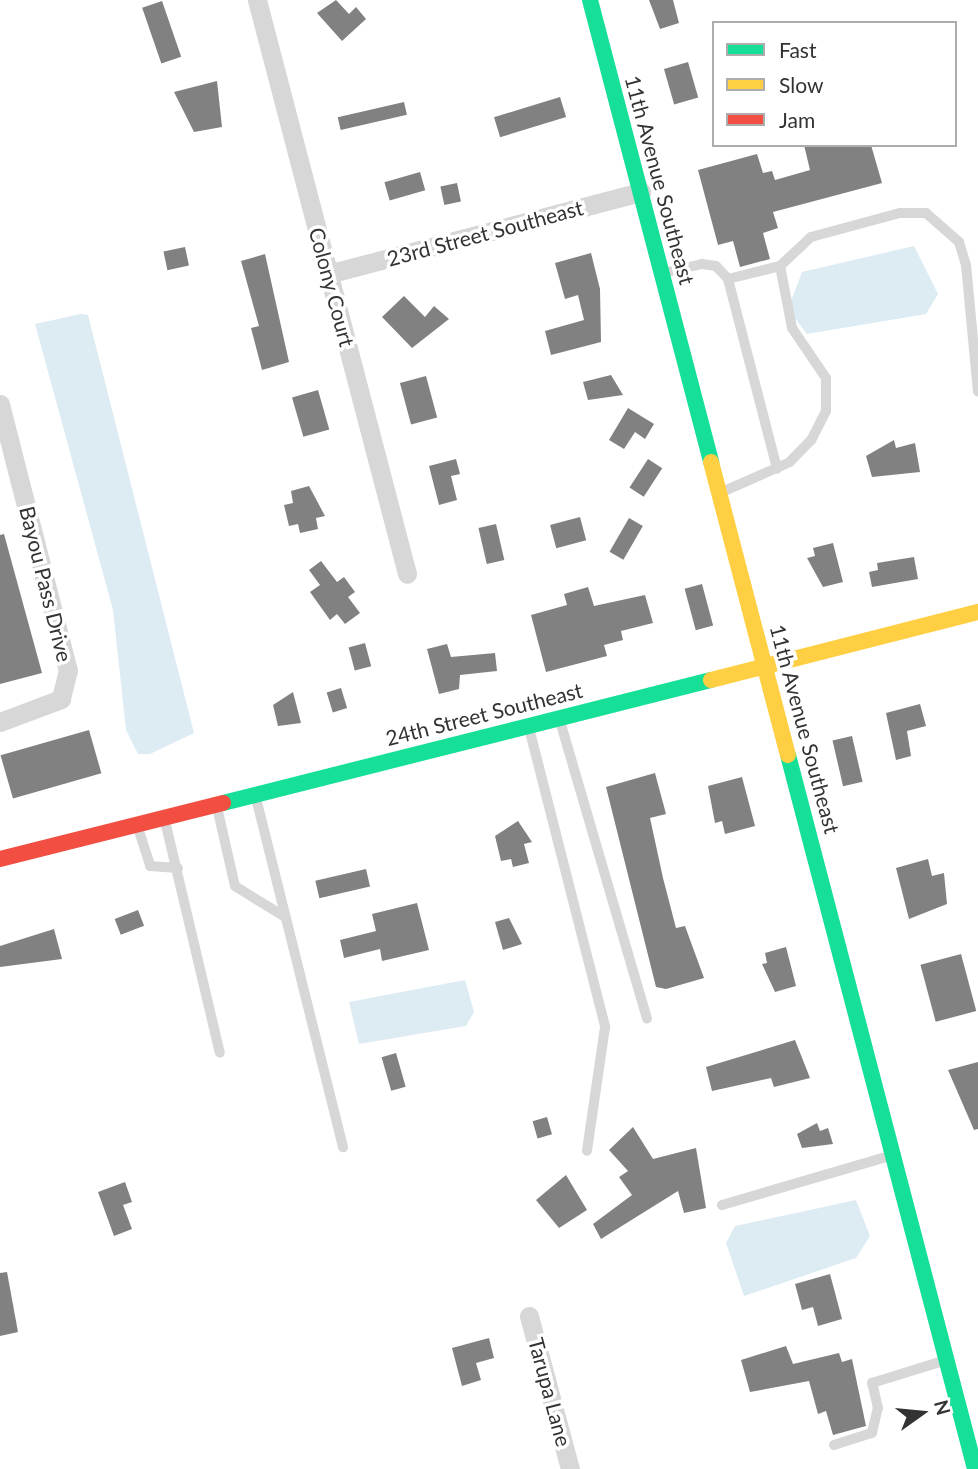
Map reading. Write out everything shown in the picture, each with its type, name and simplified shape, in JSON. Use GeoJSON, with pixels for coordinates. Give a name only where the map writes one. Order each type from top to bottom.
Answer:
{"type":"FeatureCollection","features":[{"type":"Feature","properties":{"kind":"street","name":"Colony Court"},"geometry":{"type":"LineString","coordinates":[[257,0],[407,573]]}},
{"type":"Feature","properties":{"kind":"street","name":"11th Avenue Southeast"},"geometry":{"type":"LineString","coordinates":[[590,0],[767,664],[975,1469]]}},
{"type":"Feature","properties":{"kind":"street","name":"23rd Street Southeast"},"geometry":{"type":"LineString","coordinates":[[328,274],[641,192]]}},
{"type":"Feature","properties":{"kind":"street","name":"Bayou Pass Drive"},"geometry":{"type":"LineString","coordinates":[[0,404],[4,438],[68,683],[47,709],[0,722]]}},
{"type":"Feature","properties":{"kind":"street","name":"24th Street Southeast"},"geometry":{"type":"LineString","coordinates":[[0,859],[978,612]]}},
{"type":"Feature","properties":{"kind":"street","name":"Tarupa Lane"},"geometry":{"type":"LineString","coordinates":[[530,1316],[570,1469]]}},
{"type":"Feature","properties":{"kind":"lane"},"geometry":{"type":"LineString","coordinates":[[727,279],[780,266],[811,237],[900,213],[926,213],[959,242],[966,265],[978,391]]}},
{"type":"Feature","properties":{"kind":"lane"},"geometry":{"type":"LineString","coordinates":[[663,273],[702,264],[716,266],[727,279],[777,469]]}},
{"type":"Feature","properties":{"kind":"lane"},"geometry":{"type":"LineString","coordinates":[[721,493],[777,469],[820,428],[827,388],[823,367],[792,328],[780,266]]}},
{"type":"Feature","properties":{"kind":"lane"},"geometry":{"type":"LineString","coordinates":[[559,717],[647,1019]]}},
{"type":"Feature","properties":{"kind":"lane"},"geometry":{"type":"LineString","coordinates":[[528,724],[605,1027],[587,1150]]}},
{"type":"Feature","properties":{"kind":"lane"},"geometry":{"type":"LineString","coordinates":[[255,794],[343,1147]]}},
{"type":"Feature","properties":{"kind":"lane"},"geometry":{"type":"LineString","coordinates":[[217,804],[235,886],[285,917]]}},
{"type":"Feature","properties":{"kind":"lane"},"geometry":{"type":"LineString","coordinates":[[164,817],[220,1053]]}},
{"type":"Feature","properties":{"kind":"lane"},"geometry":{"type":"LineString","coordinates":[[137,824],[150,866],[178,868]]}},
{"type":"Feature","properties":{"kind":"lane"},"geometry":{"type":"LineString","coordinates":[[722,1205],[894,1155]]}},
{"type":"Feature","properties":{"kind":"lane"},"geometry":{"type":"LineString","coordinates":[[834,1444],[872,1433],[878,1408],[872,1383],[946,1360]]}},
{"type":"Feature","properties":{"kind":"lane"},"geometry":{"type":"LineString","coordinates":[[960,1413],[978,1408]]}},
{"type":"Feature","properties":{"kind":"shaded area"},"geometry":{"type":"Polygon","coordinates":[[[914,246],[938,294],[926,314],[807,334],[788,309],[802,272],[914,246]]]}},
{"type":"Feature","properties":{"kind":"shaded area"},"geometry":{"type":"Polygon","coordinates":[[[81,314],[88,315],[194,733],[150,754],[138,754],[126,730],[113,610],[35,324],[81,314]]]}},
{"type":"Feature","properties":{"kind":"shaded area"},"geometry":{"type":"Polygon","coordinates":[[[465,980],[474,1012],[466,1026],[359,1044],[349,1002],[465,980]]]}},
{"type":"Feature","properties":{"kind":"shaded area"},"geometry":{"type":"Polygon","coordinates":[[[856,1200],[870,1236],[856,1258],[744,1296],[726,1243],[735,1226],[856,1200]]]}},
{"type":"Feature","properties":{"kind":"building"},"geometry":{"type":"Polygon","coordinates":[[[336,0],[349,14],[356,7],[366,19],[342,41],[317,13],[336,0]]]}},
{"type":"Feature","properties":{"kind":"building"},"geometry":{"type":"Polygon","coordinates":[[[649,0],[673,0],[679,23],[660,29],[649,0]]]}},
{"type":"Feature","properties":{"kind":"building"},"geometry":{"type":"Polygon","coordinates":[[[162,1],[181,57],[161,64],[142,8],[162,1]]]}},
{"type":"Feature","properties":{"kind":"building"},"geometry":{"type":"Polygon","coordinates":[[[688,62],[698,98],[674,104],[664,69],[688,62]]]}},
{"type":"Feature","properties":{"kind":"building"},"geometry":{"type":"Polygon","coordinates":[[[217,81],[222,127],[194,132],[174,92],[217,81]]]}},
{"type":"Feature","properties":{"kind":"building"},"geometry":{"type":"Polygon","coordinates":[[[560,97],[566,117],[500,137],[494,117],[560,97]]]}},
{"type":"Feature","properties":{"kind":"building"},"geometry":{"type":"Polygon","coordinates":[[[404,102],[407,115],[341,130],[338,117],[404,102]]]}},
{"type":"Feature","properties":{"kind":"building"},"geometry":{"type":"Polygon","coordinates":[[[804,147],[872,147],[882,183],[773,212],[778,228],[763,233],[770,259],[740,267],[733,241],[718,245],[698,170],[757,154],[763,173],[772,171],[775,180],[810,170],[804,147]]]}},
{"type":"Feature","properties":{"kind":"building"},"geometry":{"type":"Polygon","coordinates":[[[420,172],[425,190],[390,200],[384,182],[420,172]]]}},
{"type":"Feature","properties":{"kind":"building"},"geometry":{"type":"Polygon","coordinates":[[[457,183],[461,202],[444,205],[440,187],[457,183]]]}},
{"type":"Feature","properties":{"kind":"building"},"geometry":{"type":"Polygon","coordinates":[[[185,247],[189,266],[167,270],[163,252],[185,247]]]}},
{"type":"Feature","properties":{"kind":"building"},"geometry":{"type":"Polygon","coordinates":[[[591,253],[600,289],[601,342],[551,355],[545,331],[584,320],[578,295],[565,299],[555,263],[591,253]]]}},
{"type":"Feature","properties":{"kind":"building"},"geometry":{"type":"Polygon","coordinates":[[[265,254],[289,362],[262,370],[251,328],[259,326],[241,261],[265,254]]]}},
{"type":"Feature","properties":{"kind":"building"},"geometry":{"type":"Polygon","coordinates":[[[404,296],[425,317],[434,306],[449,319],[412,348],[382,317],[404,296]]]}},
{"type":"Feature","properties":{"kind":"building"},"geometry":{"type":"Polygon","coordinates":[[[611,375],[623,395],[588,400],[583,382],[611,375]]]}},
{"type":"Feature","properties":{"kind":"building"},"geometry":{"type":"Polygon","coordinates":[[[426,376],[437,418],[411,425],[400,383],[426,376]]]}},
{"type":"Feature","properties":{"kind":"building"},"geometry":{"type":"Polygon","coordinates":[[[318,390],[329,429],[303,437],[292,397],[318,390]]]}},
{"type":"Feature","properties":{"kind":"building"},"geometry":{"type":"Polygon","coordinates":[[[628,408],[654,424],[645,439],[635,432],[624,449],[609,440],[628,408]]]}},
{"type":"Feature","properties":{"kind":"building"},"geometry":{"type":"Polygon","coordinates":[[[894,440],[896,448],[915,443],[920,472],[872,477],[866,456],[894,440]]]}},
{"type":"Feature","properties":{"kind":"building"},"geometry":{"type":"Polygon","coordinates":[[[456,459],[460,474],[451,476],[457,500],[439,505],[429,466],[456,459]]]}},
{"type":"Feature","properties":{"kind":"building"},"geometry":{"type":"Polygon","coordinates":[[[648,459],[662,468],[644,497],[629,488],[648,459]]]}},
{"type":"Feature","properties":{"kind":"building"},"geometry":{"type":"Polygon","coordinates":[[[309,486],[325,516],[316,518],[318,529],[300,533],[298,524],[289,526],[284,505],[293,503],[291,491],[309,486]]]}},
{"type":"Feature","properties":{"kind":"building"},"geometry":{"type":"Polygon","coordinates":[[[580,517],[586,540],[556,548],[550,525],[580,517]]]}},
{"type":"Feature","properties":{"kind":"building"},"geometry":{"type":"Polygon","coordinates":[[[629,518],[643,526],[623,560],[610,552],[629,518]]]}},
{"type":"Feature","properties":{"kind":"building"},"geometry":{"type":"Polygon","coordinates":[[[496,524],[504,560],[487,564],[478,528],[496,524]]]}},
{"type":"Feature","properties":{"kind":"building"},"geometry":{"type":"Polygon","coordinates":[[[4,534],[42,673],[0,684],[0,535],[4,534]]]}},
{"type":"Feature","properties":{"kind":"building"},"geometry":{"type":"Polygon","coordinates":[[[833,543],[843,582],[823,587],[807,558],[815,556],[813,548],[833,543]]]}},
{"type":"Feature","properties":{"kind":"building"},"geometry":{"type":"Polygon","coordinates":[[[914,557],[918,579],[872,587],[869,572],[878,570],[877,563],[914,557]]]}},
{"type":"Feature","properties":{"kind":"building"},"geometry":{"type":"Polygon","coordinates":[[[321,561],[337,582],[344,577],[355,592],[348,597],[360,613],[345,624],[337,614],[330,620],[310,592],[320,585],[309,570],[321,561]]]}},
{"type":"Feature","properties":{"kind":"building"},"geometry":{"type":"Polygon","coordinates":[[[702,584],[713,626],[696,630],[685,589],[702,584]]]}},
{"type":"Feature","properties":{"kind":"building"},"geometry":{"type":"Polygon","coordinates":[[[588,587],[594,606],[645,595],[653,623],[621,631],[623,640],[604,645],[607,656],[546,672],[531,615],[567,605],[564,594],[588,587]]]}},
{"type":"Feature","properties":{"kind":"building"},"geometry":{"type":"Polygon","coordinates":[[[365,643],[371,666],[355,671],[349,647],[365,643]]]}},
{"type":"Feature","properties":{"kind":"building"},"geometry":{"type":"Polygon","coordinates":[[[447,644],[451,657],[495,653],[497,671],[460,675],[459,689],[439,694],[427,649],[447,644]]]}},
{"type":"Feature","properties":{"kind":"building"},"geometry":{"type":"Polygon","coordinates":[[[341,688],[347,708],[333,712],[327,692],[341,688]]]}},
{"type":"Feature","properties":{"kind":"building"},"geometry":{"type":"Polygon","coordinates":[[[293,692],[301,723],[278,726],[273,705],[293,692]]]}},
{"type":"Feature","properties":{"kind":"building"},"geometry":{"type":"Polygon","coordinates":[[[920,704],[926,726],[907,731],[911,756],[896,760],[886,713],[920,704]]]}},
{"type":"Feature","properties":{"kind":"building"},"geometry":{"type":"Polygon","coordinates":[[[89,730],[101,773],[13,799],[1,755],[89,730]]]}},
{"type":"Feature","properties":{"kind":"building"},"geometry":{"type":"Polygon","coordinates":[[[852,736],[863,782],[843,786],[833,740],[852,736]]]}},
{"type":"Feature","properties":{"kind":"building"},"geometry":{"type":"Polygon","coordinates":[[[655,773],[666,814],[650,818],[663,878],[676,928],[685,926],[704,978],[666,989],[656,987],[606,787],[655,773]]]}},
{"type":"Feature","properties":{"kind":"building"},"geometry":{"type":"Polygon","coordinates":[[[742,777],[755,826],[725,834],[722,821],[715,823],[708,786],[742,777]]]}},
{"type":"Feature","properties":{"kind":"building"},"geometry":{"type":"Polygon","coordinates":[[[518,821],[532,842],[524,844],[529,863],[513,867],[511,859],[501,861],[495,836],[518,821]]]}},
{"type":"Feature","properties":{"kind":"building"},"geometry":{"type":"Polygon","coordinates":[[[928,859],[932,876],[944,873],[947,904],[909,919],[896,868],[928,859]]]}},
{"type":"Feature","properties":{"kind":"building"},"geometry":{"type":"Polygon","coordinates":[[[366,869],[370,887],[319,898],[315,881],[366,869]]]}},
{"type":"Feature","properties":{"kind":"building"},"geometry":{"type":"Polygon","coordinates":[[[417,903],[429,950],[382,961],[380,949],[344,958],[340,940],[376,931],[372,914],[417,903]]]}},
{"type":"Feature","properties":{"kind":"building"},"geometry":{"type":"Polygon","coordinates":[[[138,910],[144,926],[121,935],[115,919],[138,910]]]}},
{"type":"Feature","properties":{"kind":"building"},"geometry":{"type":"Polygon","coordinates":[[[509,918],[522,944],[503,950],[495,922],[509,918]]]}},
{"type":"Feature","properties":{"kind":"building"},"geometry":{"type":"Polygon","coordinates":[[[54,929],[62,959],[0,967],[0,946],[54,929]]]}},
{"type":"Feature","properties":{"kind":"building"},"geometry":{"type":"Polygon","coordinates":[[[786,947],[796,986],[775,992],[762,964],[767,963],[765,953],[786,947]]]}},
{"type":"Feature","properties":{"kind":"building"},"geometry":{"type":"Polygon","coordinates":[[[961,954],[976,1011],[936,1022],[920,965],[961,954]]]}},
{"type":"Feature","properties":{"kind":"building"},"geometry":{"type":"Polygon","coordinates":[[[795,1040],[810,1078],[774,1087],[771,1078],[712,1091],[706,1067],[795,1040]]]}},
{"type":"Feature","properties":{"kind":"building"},"geometry":{"type":"Polygon","coordinates":[[[396,1053],[406,1087],[391,1091],[382,1057],[396,1053]]]}},
{"type":"Feature","properties":{"kind":"building"},"geometry":{"type":"Polygon","coordinates":[[[978,1062],[978,1129],[974,1130],[948,1070],[978,1062]]]}},
{"type":"Feature","properties":{"kind":"building"},"geometry":{"type":"Polygon","coordinates":[[[547,1117],[552,1134],[538,1138],[533,1121],[547,1117]]]}},
{"type":"Feature","properties":{"kind":"building"},"geometry":{"type":"Polygon","coordinates":[[[817,1123],[820,1131],[828,1128],[833,1144],[802,1148],[797,1134],[817,1123]]]}},
{"type":"Feature","properties":{"kind":"building"},"geometry":{"type":"Polygon","coordinates":[[[633,1127],[653,1159],[696,1148],[706,1208],[684,1213],[678,1191],[601,1239],[593,1224],[632,1195],[619,1177],[628,1171],[609,1150],[633,1127]]]}},
{"type":"Feature","properties":{"kind":"building"},"geometry":{"type":"Polygon","coordinates":[[[566,1175],[587,1210],[559,1228],[536,1200],[566,1175]]]}},
{"type":"Feature","properties":{"kind":"building"},"geometry":{"type":"Polygon","coordinates":[[[125,1182],[132,1202],[123,1205],[132,1229],[114,1236],[98,1192],[125,1182]]]}},
{"type":"Feature","properties":{"kind":"building"},"geometry":{"type":"Polygon","coordinates":[[[7,1272],[18,1332],[0,1336],[0,1273],[7,1272]]]}},
{"type":"Feature","properties":{"kind":"building"},"geometry":{"type":"Polygon","coordinates":[[[830,1274],[842,1319],[818,1326],[813,1307],[802,1310],[795,1284],[830,1274]]]}},
{"type":"Feature","properties":{"kind":"building"},"geometry":{"type":"Polygon","coordinates":[[[489,1338],[494,1358],[476,1363],[481,1380],[462,1386],[452,1348],[489,1338]]]}},
{"type":"Feature","properties":{"kind":"building"},"geometry":{"type":"Polygon","coordinates":[[[786,1346],[793,1364],[839,1353],[842,1362],[852,1359],[866,1426],[833,1435],[826,1411],[818,1414],[809,1381],[750,1392],[741,1360],[786,1346]]]}},
{"type":"Feature","properties":{"kind":"traffic: fast"},"geometry":{"type":"LineString","coordinates":[[590,0],[711,462]]}},
{"type":"Feature","properties":{"kind":"traffic: fast"},"geometry":{"type":"LineString","coordinates":[[223,803],[711,680]]}},
{"type":"Feature","properties":{"kind":"traffic: fast"},"geometry":{"type":"LineString","coordinates":[[788,755],[975,1469]]}},
{"type":"Feature","properties":{"kind":"traffic: slow"},"geometry":{"type":"LineString","coordinates":[[711,462],[788,755]]}},
{"type":"Feature","properties":{"kind":"traffic: slow"},"geometry":{"type":"LineString","coordinates":[[711,680],[978,612]]}},
{"type":"Feature","properties":{"kind":"traffic: jam"},"geometry":{"type":"LineString","coordinates":[[0,859],[223,803]]}}]}
